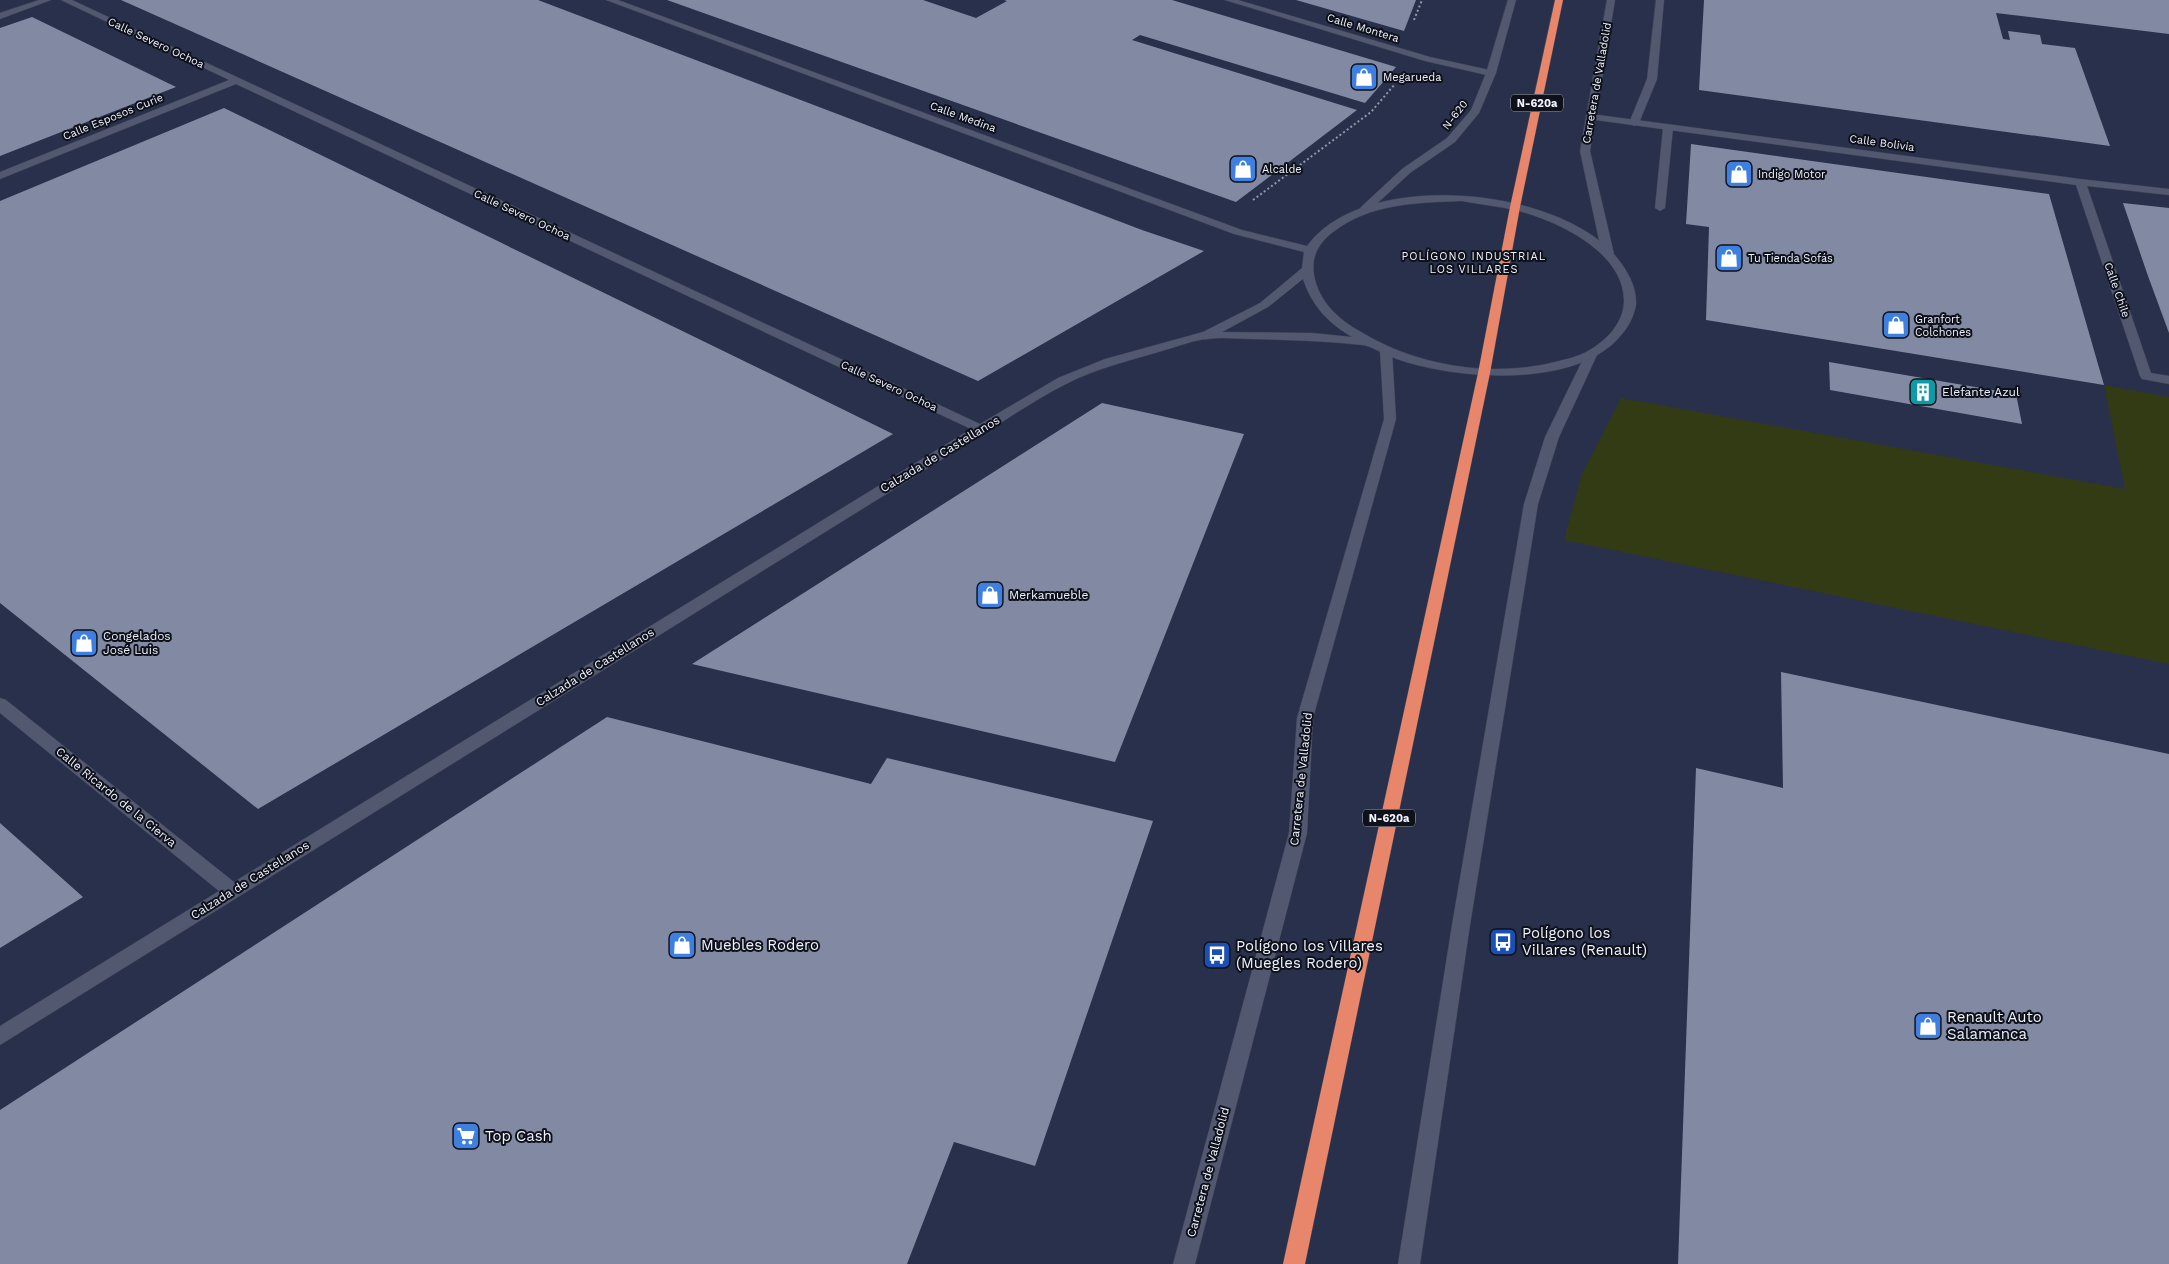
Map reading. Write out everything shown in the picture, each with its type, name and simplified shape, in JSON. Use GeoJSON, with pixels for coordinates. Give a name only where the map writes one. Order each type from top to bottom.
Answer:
{"type":"FeatureCollection","features":[{"type":"Feature","properties":{"kind":"highway","name":"N-620a"},"geometry":{"type":"LineString","coordinates":[[1294,1264],[1484,373],[1515,207],[1559,0]]}},
{"type":"Feature","properties":{"kind":"street"},"geometry":{"type":"LineString","coordinates":[[0,16],[47,0]]}},
{"type":"Feature","properties":{"kind":"street","name":"Calle Severo Ochoa"},"geometry":{"type":"LineString","coordinates":[[65,0],[980,429]]}},
{"type":"Feature","properties":{"kind":"street","name":"Calle Medina"},"geometry":{"type":"LineString","coordinates":[[610,0],[1221,226],[1310,250]]}},
{"type":"Feature","properties":{"kind":"street","name":"Calle Montera"},"geometry":{"type":"LineString","coordinates":[[1229,0],[1409,54],[1491,73]]}},
{"type":"Feature","properties":{"kind":"street","name":"N-620"},"geometry":{"type":"LineString","coordinates":[[1365,209],[1406,171],[1451,140],[1476,111],[1491,73],[1512,0]]}},
{"type":"Feature","properties":{"kind":"street","name":"Carretera de Valladolid"},"geometry":{"type":"LineString","coordinates":[[1608,254],[1586,151],[1611,0]]}},
{"type":"Feature","properties":{"kind":"street"},"geometry":{"type":"LineString","coordinates":[[1634,123],[1652,79],[1660,0]]}},
{"type":"Feature","properties":{"kind":"street","name":"Calle Esposos Curie"},"geometry":{"type":"LineString","coordinates":[[0,176],[235,81]]}},
{"type":"Feature","properties":{"kind":"street","name":"Calle Bolivia"},"geometry":{"type":"LineString","coordinates":[[1591,117],[2080,182],[2169,192]]}},
{"type":"Feature","properties":{"kind":"street"},"geometry":{"type":"LineString","coordinates":[[1660,208],[1668,128]]}},
{"type":"Feature","properties":{"kind":"street","name":"Calle Chile"},"geometry":{"type":"LineString","coordinates":[[2080,182],[2146,376],[2169,380]]}},
{"type":"Feature","properties":{"kind":"street","name":"Carretera de Valladolid"},"geometry":{"type":"LineString","coordinates":[[1462,198],[1515,207],[1551,218],[1582,234],[1608,254],[1627,280],[1631,307],[1619,333],[1591,354],[1543,370],[1484,373],[1449,369],[1417,362],[1366,342],[1334,320],[1314,295],[1307,270],[1310,250],[1334,225],[1365,209],[1411,199],[1462,198]]}},
{"type":"Feature","properties":{"kind":"street","name":"Calzada de Castellanos"},"geometry":{"type":"LineString","coordinates":[[0,1036],[980,429],[1070,378],[1108,362],[1207,335],[1264,305],[1307,270]]}},
{"type":"Feature","properties":{"kind":"street","name":"Calzada de Castellanos"},"geometry":{"type":"LineString","coordinates":[[1207,335],[1312,336],[1366,342]]}},
{"type":"Feature","properties":{"kind":"street","name":"Carretera de Valladolid"},"geometry":{"type":"LineString","coordinates":[[1184,1264],[1298,833],[1305,718],[1390,420],[1386,351]]}},
{"type":"Feature","properties":{"kind":"street","name":"Carretera de Valladolid"},"geometry":{"type":"LineString","coordinates":[[1409,1264],[1461,925],[1531,504],[1552,437],[1591,354]]}},
{"type":"Feature","properties":{"kind":"street","name":"Calle Ricardo de la Cierva"},"geometry":{"type":"LineString","coordinates":[[0,704],[232,891]]}},
{"type":"Feature","properties":{"kind":"path"},"geometry":{"type":"LineString","coordinates":[[1221,226],[1372,112],[1409,68],[1409,54]]}},
{"type":"Feature","properties":{"kind":"shaded area","name":"POLÍGONO INDUSTRIAL LOS VILLARES"},"geometry":{"type":"Polygon","coordinates":[[[0,0],[2169,0],[2169,1264],[0,1264],[0,0]]]}},
{"type":"Feature","properties":{"kind":"green space"},"geometry":{"type":"Polygon","coordinates":[[[2104,385],[2169,397],[2169,664],[1564,540],[1582,474],[1621,398],[2125,489],[2104,385]]]}},
{"type":"Feature","properties":{"kind":"building"},"geometry":{"type":"Polygon","coordinates":[[[121,0],[538,0],[1142,230],[1204,251],[978,381],[121,0]]]}},
{"type":"Feature","properties":{"kind":"building"},"geometry":{"type":"Polygon","coordinates":[[[667,0],[923,0],[976,18],[1007,1],[1004,0],[1172,0],[1396,67],[1365,103],[1140,35],[1132,40],[1357,110],[1236,202],[667,0]]]}},
{"type":"Feature","properties":{"kind":"building"},"geometry":{"type":"Polygon","coordinates":[[[1296,0],[1416,0],[1404,31],[1296,0]]]}},
{"type":"Feature","properties":{"kind":"building"},"geometry":{"type":"Polygon","coordinates":[[[1704,0],[2169,0],[2169,34],[1996,13],[2003,39],[2010,40],[2008,31],[2040,35],[2042,44],[2075,48],[2110,146],[1699,90],[1704,0]]]}},
{"type":"Feature","properties":{"kind":"building"},"geometry":{"type":"Polygon","coordinates":[[[32,17],[176,87],[0,156],[0,28],[32,17]]]}},
{"type":"Feature","properties":{"kind":"building"},"geometry":{"type":"Polygon","coordinates":[[[224,108],[893,434],[258,809],[0,603],[0,201],[224,108]]]}},
{"type":"Feature","properties":{"kind":"building"},"geometry":{"type":"Polygon","coordinates":[[[1691,144],[2049,194],[2104,385],[1706,320],[1709,227],[1686,224],[1691,144]]]}},
{"type":"Feature","properties":{"kind":"building"},"geometry":{"type":"Polygon","coordinates":[[[2123,203],[2169,208],[2169,333],[2148,276],[2123,203]]]}},
{"type":"Feature","properties":{"kind":"building","name":"Elefante Azul"},"geometry":{"type":"Polygon","coordinates":[[[1829,362],[2016,394],[2022,424],[1830,390],[1829,362]]]}},
{"type":"Feature","properties":{"kind":"building","name":"Merkamueble"},"geometry":{"type":"Polygon","coordinates":[[[1102,403],[1244,434],[1115,762],[692,664],[1102,403]]]}},
{"type":"Feature","properties":{"kind":"building","name":"Renault Auto Salamanca"},"geometry":{"type":"Polygon","coordinates":[[[1781,672],[2169,754],[2169,1264],[1678,1264],[1696,768],[1783,788],[1781,672]]]}},
{"type":"Feature","properties":{"kind":"building"},"geometry":{"type":"Polygon","coordinates":[[[607,717],[871,784],[887,758],[1153,821],[1035,1166],[954,1142],[907,1264],[0,1264],[0,1110],[607,717]]]}},
{"type":"Feature","properties":{"kind":"building"},"geometry":{"type":"Polygon","coordinates":[[[0,823],[83,897],[0,948],[0,823]]]}},
{"type":"Feature","properties":{"kind":"place","name":"Megarueda"},"geometry":{"type":"Point","coordinates":[1364,77]}},
{"type":"Feature","properties":{"kind":"place","name":"Alcalde"},"geometry":{"type":"Point","coordinates":[1243,169]}},
{"type":"Feature","properties":{"kind":"place","name":"Indigo Motor"},"geometry":{"type":"Point","coordinates":[1739,174]}},
{"type":"Feature","properties":{"kind":"place","name":"Tu Tienda Sofás"},"geometry":{"type":"Point","coordinates":[1729,258]}},
{"type":"Feature","properties":{"kind":"place","name":"Granfort Colchones"},"geometry":{"type":"Point","coordinates":[1896,325]}},
{"type":"Feature","properties":{"kind":"place","name":"Elefante Azul"},"geometry":{"type":"Point","coordinates":[1923,392]}},
{"type":"Feature","properties":{"kind":"place","name":"Merkamueble"},"geometry":{"type":"Point","coordinates":[990,595]}},
{"type":"Feature","properties":{"kind":"place","name":"Congelados José Luis"},"geometry":{"type":"Point","coordinates":[84,643]}},
{"type":"Feature","properties":{"kind":"place","name":"Polígono los Villares (Renault)"},"geometry":{"type":"Point","coordinates":[1503,942]}},
{"type":"Feature","properties":{"kind":"place","name":"Muebles Rodero"},"geometry":{"type":"Point","coordinates":[682,945]}},
{"type":"Feature","properties":{"kind":"place","name":"Polígono los Villares (Muegles Rodero)"},"geometry":{"type":"Point","coordinates":[1217,955]}},
{"type":"Feature","properties":{"kind":"place","name":"Renault Auto Salamanca"},"geometry":{"type":"Point","coordinates":[1928,1026]}},
{"type":"Feature","properties":{"kind":"place","name":"Top Cash"},"geometry":{"type":"Point","coordinates":[466,1136]}},
{"type":"Feature","properties":{"kind":"district","name":"POLÍGONO INDUSTRIAL LOS VILLARES"},"geometry":{"type":"Point","coordinates":[1474,262]}}]}
